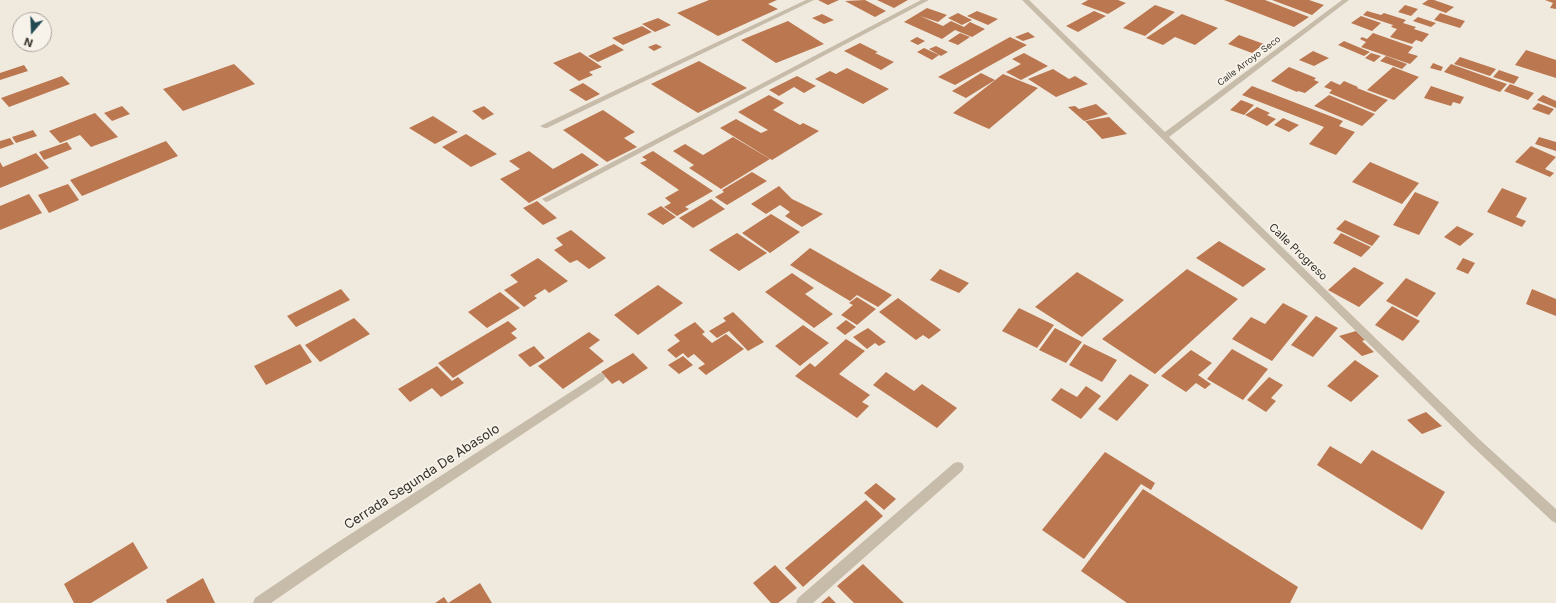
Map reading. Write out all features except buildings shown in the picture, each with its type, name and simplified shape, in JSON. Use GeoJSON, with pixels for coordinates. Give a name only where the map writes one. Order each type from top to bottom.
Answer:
{"type":"FeatureCollection","features":[{"type":"Feature","properties":{"kind":"street"},"geometry":{"type":"LineString","coordinates":[[544,126],[811,0]]}},
{"type":"Feature","properties":{"kind":"street"},"geometry":{"type":"LineString","coordinates":[[546,199],[926,0]]}},
{"type":"Feature","properties":{"kind":"street"},"geometry":{"type":"LineString","coordinates":[[1028,2],[1038,0]]}},
{"type":"Feature","properties":{"kind":"street","name":"Calle Arroyo Seco"},"geometry":{"type":"LineString","coordinates":[[1164,137],[1346,0]]}},
{"type":"Feature","properties":{"kind":"street","name":"Calle Progreso"},"geometry":{"type":"LineString","coordinates":[[1028,2],[1476,443],[1556,517]]}},
{"type":"Feature","properties":{"kind":"street","name":"Cerrada Segunda De Abasolo"},"geometry":{"type":"LineString","coordinates":[[260,603],[336,550],[600,377]]}},
{"type":"Feature","properties":{"kind":"street"},"geometry":{"type":"LineString","coordinates":[[803,603],[958,466]]}}]}
